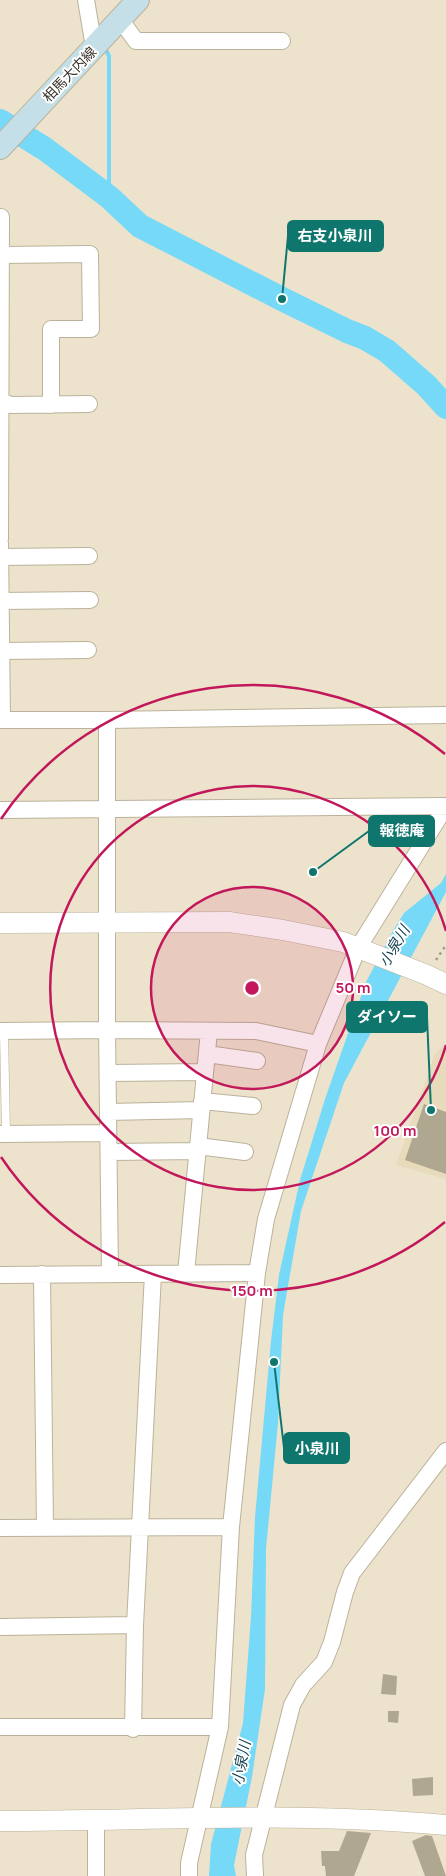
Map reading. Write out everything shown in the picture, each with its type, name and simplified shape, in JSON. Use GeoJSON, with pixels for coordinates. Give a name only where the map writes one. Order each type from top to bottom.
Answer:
{"type":"FeatureCollection","features":[{"type":"Feature","properties":{"kind":"main road","name":"相馬大内線"},"geometry":{"type":"LineString","coordinates":[[0,148],[138,0]]}},
{"type":"Feature","properties":{"kind":"street"},"geometry":{"type":"LineString","coordinates":[[86,0],[94,47]]}},
{"type":"Feature","properties":{"kind":"street"},"geometry":{"type":"LineString","coordinates":[[120,19],[136,41],[282,41]]}},
{"type":"Feature","properties":{"kind":"street"},"geometry":{"type":"LineString","coordinates":[[0,539],[1,217]]}},
{"type":"Feature","properties":{"kind":"street"},"geometry":{"type":"LineString","coordinates":[[1,255],[90,254],[91,329],[51,329],[51,405]]}},
{"type":"Feature","properties":{"kind":"street"},"geometry":{"type":"LineString","coordinates":[[1,401],[11,405],[88,404]]}},
{"type":"Feature","properties":{"kind":"street"},"geometry":{"type":"LineString","coordinates":[[0,543],[1,720],[446,715]]}},
{"type":"Feature","properties":{"kind":"street"},"geometry":{"type":"LineString","coordinates":[[0,557],[90,556]]}},
{"type":"Feature","properties":{"kind":"street"},"geometry":{"type":"LineString","coordinates":[[1,601],[90,600]]}},
{"type":"Feature","properties":{"kind":"street"},"geometry":{"type":"LineString","coordinates":[[1,651],[88,650]]}},
{"type":"Feature","properties":{"kind":"street"},"geometry":{"type":"LineString","coordinates":[[107,720],[107,1030],[110,1274]]}},
{"type":"Feature","properties":{"kind":"street"},"geometry":{"type":"LineString","coordinates":[[0,810],[446,806],[365,951],[318,1044],[266,1218],[257,1272],[232,1526],[220,1727],[198,1819],[189,1876]]}},
{"type":"Feature","properties":{"kind":"street"},"geometry":{"type":"LineString","coordinates":[[0,923],[228,922],[283,930],[343,942],[446,984]]}},
{"type":"Feature","properties":{"kind":"street"},"geometry":{"type":"LineString","coordinates":[[2,1031],[256,1031],[318,1044]]}},
{"type":"Feature","properties":{"kind":"street"},"geometry":{"type":"LineString","coordinates":[[186,1273],[209,1031]]}},
{"type":"Feature","properties":{"kind":"street"},"geometry":{"type":"LineString","coordinates":[[207,1054],[257,1061]]}},
{"type":"Feature","properties":{"kind":"street"},"geometry":{"type":"LineString","coordinates":[[108,1073],[205,1072]]}},
{"type":"Feature","properties":{"kind":"street"},"geometry":{"type":"LineString","coordinates":[[108,1112],[202,1106],[253,1106]]}},
{"type":"Feature","properties":{"kind":"street"},"geometry":{"type":"LineString","coordinates":[[3,1134],[108,1133]]}},
{"type":"Feature","properties":{"kind":"street"},"geometry":{"type":"LineString","coordinates":[[109,1152],[198,1148],[245,1152]]}},
{"type":"Feature","properties":{"kind":"street"},"geometry":{"type":"LineString","coordinates":[[0,1275],[257,1272]]}},
{"type":"Feature","properties":{"kind":"street"},"geometry":{"type":"LineString","coordinates":[[42,1274],[45,1528]]}},
{"type":"Feature","properties":{"kind":"street"},"geometry":{"type":"LineString","coordinates":[[133,1728],[135,1625],[153,1274]]}},
{"type":"Feature","properties":{"kind":"street"},"geometry":{"type":"LineString","coordinates":[[255,1876],[254,1855],[292,1705],[303,1685],[324,1662],[332,1642],[345,1592],[352,1574],[446,1451]]}},
{"type":"Feature","properties":{"kind":"street"},"geometry":{"type":"LineString","coordinates":[[0,1528],[232,1526]]}},
{"type":"Feature","properties":{"kind":"street"},"geometry":{"type":"LineString","coordinates":[[0,1627],[135,1625]]}},
{"type":"Feature","properties":{"kind":"street"},"geometry":{"type":"LineString","coordinates":[[0,1727],[220,1727]]}},
{"type":"Feature","properties":{"kind":"street"},"geometry":{"type":"LineString","coordinates":[[0,1821],[310,1817],[388,1820],[446,1825]]}},
{"type":"Feature","properties":{"kind":"street"},"geometry":{"type":"LineString","coordinates":[[96,1821],[96,1876]]}},
{"type":"Feature","properties":{"kind":"lane"},"geometry":{"type":"LineString","coordinates":[[2,1031],[3,1134]]}},
{"type":"Feature","properties":{"kind":"shaded area"},"geometry":{"type":"Polygon","coordinates":[[[446,1043],[446,1179],[396,1165],[435,1054],[446,1043]]]}},
{"type":"Feature","properties":{"kind":"water"},"geometry":{"type":"Polygon","coordinates":[[[446,874],[446,892],[344,1083],[301,1211],[283,1315],[278,1423],[266,1549],[265,1689],[252,1777],[234,1865],[236,1876],[209,1876],[211,1844],[243,1723],[251,1617],[255,1517],[271,1341],[279,1275],[300,1180],[325,1099],[366,982],[404,913],[441,883],[446,874]]]}},
{"type":"Feature","properties":{"kind":"building"},"geometry":{"type":"Polygon","coordinates":[[[424,1104],[446,1112],[446,1174],[405,1160],[424,1104]]]}},
{"type":"Feature","properties":{"kind":"building"},"geometry":{"type":"Polygon","coordinates":[[[383,1674],[397,1676],[396,1695],[381,1694],[383,1674]]]}},
{"type":"Feature","properties":{"kind":"building"},"geometry":{"type":"Polygon","coordinates":[[[388,1711],[399,1711],[398,1723],[388,1722],[388,1711]]]}},
{"type":"Feature","properties":{"kind":"building"},"geometry":{"type":"Polygon","coordinates":[[[433,1777],[433,1795],[413,1796],[412,1779],[433,1777]]]}},
{"type":"Feature","properties":{"kind":"building"},"geometry":{"type":"Polygon","coordinates":[[[347,1831],[371,1833],[354,1876],[326,1876],[325,1866],[322,1866],[321,1851],[339,1851],[347,1831]]]}},
{"type":"Feature","properties":{"kind":"building"},"geometry":{"type":"Polygon","coordinates":[[[426,1835],[432,1836],[446,1876],[425,1876],[412,1841],[426,1835]]]}},
{"type":"Feature","properties":{"kind":"waterway"},"geometry":{"type":"LineString","coordinates":[[105,48],[109,56],[109,197]]}},
{"type":"Feature","properties":{"kind":"waterway"},"geometry":{"type":"LineString","coordinates":[[0,121],[45,149],[109,197],[140,226],[282,299],[365,338],[387,351],[426,385],[446,407]]}},
{"type":"Feature","properties":{"kind":"place","name":"右支小泉川"},"geometry":{"type":"Point","coordinates":[282,299]}},
{"type":"Feature","properties":{"kind":"place","name":"報徳庵"},"geometry":{"type":"Point","coordinates":[313,872]}},
{"type":"Feature","properties":{"kind":"place","name":"ダイソー"},"geometry":{"type":"Point","coordinates":[431,1110]}},
{"type":"Feature","properties":{"kind":"place","name":"小泉川"},"geometry":{"type":"Point","coordinates":[274,1362]}}]}
